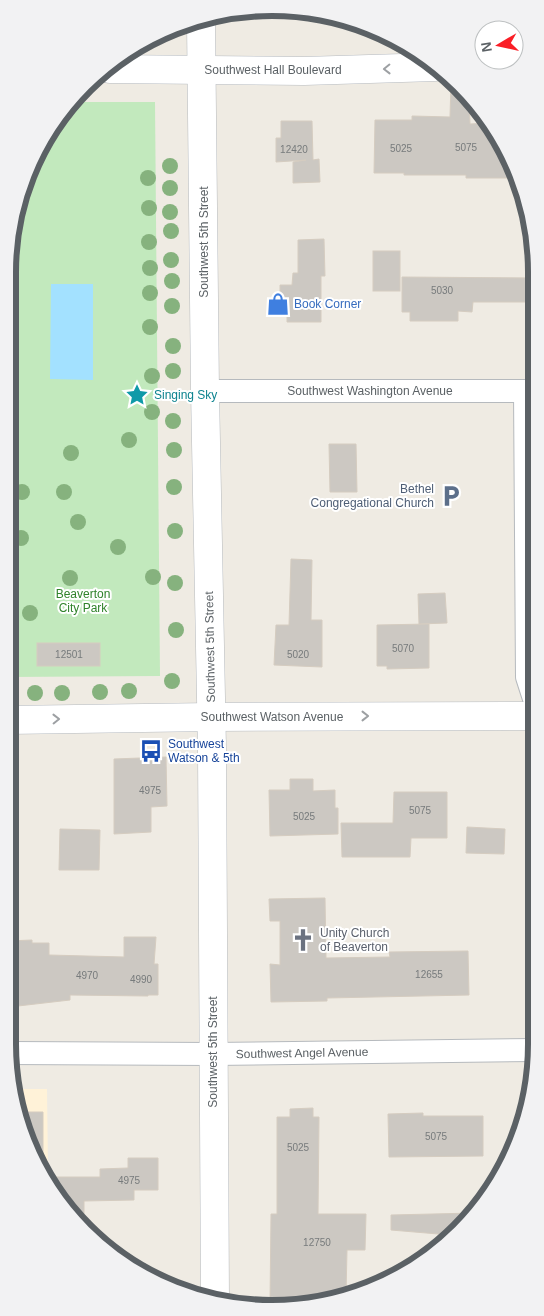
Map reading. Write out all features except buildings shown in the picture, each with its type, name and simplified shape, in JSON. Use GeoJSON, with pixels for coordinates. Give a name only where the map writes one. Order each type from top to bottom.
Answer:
{"type":"FeatureCollection","features":[{"type":"Feature","properties":{"kind":"street","name":"Southwest 5th Street"},"geometry":{"type":"LineString","coordinates":[[201,27],[211,717],[215,1293]]}},
{"type":"Feature","properties":{"kind":"street","name":"Southwest Hall Boulevard"},"geometry":{"type":"LineString","coordinates":[[116,69],[202,71],[427,68]]}},
{"type":"Feature","properties":{"kind":"street","name":"Southwest Washington Avenue"},"geometry":{"type":"LineString","coordinates":[[205,391],[528,391]]}},
{"type":"Feature","properties":{"kind":"street"},"geometry":{"type":"LineString","coordinates":[[528,582],[528,680]]}},
{"type":"Feature","properties":{"kind":"street","name":"Southwest Watson Avenue"},"geometry":{"type":"LineString","coordinates":[[16,720],[528,716]]}},
{"type":"Feature","properties":{"kind":"street","name":"Southwest Angel Avenue"},"geometry":{"type":"LineString","coordinates":[[17,1053],[213,1054],[528,1050]]}},
{"type":"Feature","properties":{"kind":"shaded area"},"geometry":{"type":"Polygon","coordinates":[[[20,1089],[47,1089],[48,1166],[30,1126],[20,1089]]]}},
{"type":"Feature","properties":{"kind":"green space","name":"Beaverton City Park"},"geometry":{"type":"Polygon","coordinates":[[[81,102],[155,102],[160,676],[16,677],[16,272],[18,239],[25,206],[36,174],[59,130],[81,102]]]}},
{"type":"Feature","properties":{"kind":"water"},"geometry":{"type":"Polygon","coordinates":[[[51,284],[93,284],[93,380],[50,379],[51,284]]]}},
{"type":"Feature","properties":{"kind":"place","name":"Book Corner"},"geometry":{"type":"Point","coordinates":[278,304]}},
{"type":"Feature","properties":{"kind":"place","name":"Singing Sky"},"geometry":{"type":"Point","coordinates":[137,395]}},
{"type":"Feature","properties":{"kind":"place","name":"Bethel Congregational Church"},"geometry":{"type":"Point","coordinates":[451,496]}},
{"type":"Feature","properties":{"kind":"place","name":"Southwest Watson & 5th"},"geometry":{"type":"Point","coordinates":[151,751]}},
{"type":"Feature","properties":{"kind":"place","name":"Unity Church of Beaverton"},"geometry":{"type":"Point","coordinates":[303,940]}}]}
